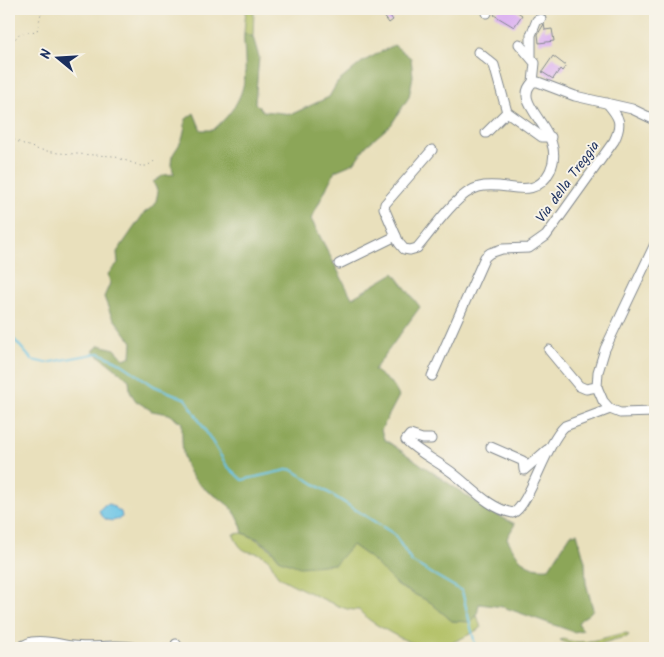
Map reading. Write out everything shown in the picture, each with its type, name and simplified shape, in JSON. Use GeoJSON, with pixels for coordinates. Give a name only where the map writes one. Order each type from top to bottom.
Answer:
{"type":"FeatureCollection","features":[{"type":"Feature","properties":{"kind":"street","name":"Via della Treggia"},"geometry":{"type":"LineString","coordinates":[[396,236],[404,249],[417,248],[459,199],[474,189],[499,185],[528,190],[536,188],[545,180],[553,162],[551,137],[529,105],[527,98],[527,91],[533,82],[535,63],[531,56],[531,35],[537,20],[541,19]]}},
{"type":"Feature","properties":{"kind":"street"},"geometry":{"type":"LineString","coordinates":[[519,44],[531,56]]}},
{"type":"Feature","properties":{"kind":"street"},"geometry":{"type":"LineString","coordinates":[[478,52],[494,65],[507,112],[542,137],[551,137]]}},
{"type":"Feature","properties":{"kind":"street"},"geometry":{"type":"LineString","coordinates":[[533,82],[538,82],[575,96],[607,102],[646,114],[655,120]]}},
{"type":"Feature","properties":{"kind":"street","name":"Via della Treggia"},"geometry":{"type":"LineString","coordinates":[[432,376],[485,257],[490,252],[502,249],[528,248],[546,236],[614,141],[620,124],[618,116],[607,102]]}},
{"type":"Feature","properties":{"kind":"street"},"geometry":{"type":"LineString","coordinates":[[486,134],[507,112]]}},
{"type":"Feature","properties":{"kind":"street"},"geometry":{"type":"LineString","coordinates":[[339,264],[396,236],[384,204],[432,150]]}},
{"type":"Feature","properties":{"kind":"street"},"geometry":{"type":"LineString","coordinates":[[655,244],[605,349],[598,372],[598,387],[603,401],[610,409],[620,413],[655,412]]}},
{"type":"Feature","properties":{"kind":"street"},"geometry":{"type":"LineString","coordinates":[[549,350],[579,386],[586,389],[598,387]]}},
{"type":"Feature","properties":{"kind":"street"},"geometry":{"type":"LineString","coordinates":[[491,447],[503,454],[508,453],[523,461],[524,470],[547,450],[564,426],[610,409]]}},
{"type":"Feature","properties":{"kind":"street"},"geometry":{"type":"LineString","coordinates":[[430,439],[422,440],[410,435],[406,440],[454,474],[482,497],[506,512],[512,513],[521,507],[544,462],[547,450]]}},
{"type":"Feature","properties":{"kind":"street"},"geometry":{"type":"LineString","coordinates":[[18,648],[30,642],[48,641],[70,646],[126,645],[138,648]]}},
{"type":"Feature","properties":{"kind":"path"},"geometry":{"type":"LineString","coordinates":[[9,46],[20,33],[37,32],[42,9]]}},
{"type":"Feature","properties":{"kind":"path"},"geometry":{"type":"LineString","coordinates":[[9,138],[36,149],[58,153],[112,156],[147,166],[156,160]]}},
{"type":"Feature","properties":{"kind":"green space"},"geometry":{"type":"Polygon","coordinates":[[[246,9],[254,9],[253,37],[244,33],[246,9]]]}},
{"type":"Feature","properties":{"kind":"green space"},"geometry":{"type":"Polygon","coordinates":[[[244,33],[253,37],[259,57],[255,103],[263,111],[292,114],[329,97],[337,83],[362,62],[394,45],[411,58],[413,76],[409,97],[391,125],[366,146],[354,163],[335,171],[311,219],[352,298],[394,273],[420,307],[374,370],[392,384],[399,396],[381,430],[384,439],[489,511],[515,524],[507,538],[518,557],[528,565],[549,568],[571,534],[577,533],[585,562],[586,583],[593,609],[578,623],[583,630],[574,632],[503,607],[479,604],[477,615],[471,622],[452,621],[430,602],[398,586],[369,557],[352,545],[335,564],[300,567],[280,560],[271,548],[258,539],[243,533],[234,511],[204,488],[189,472],[183,455],[182,423],[169,414],[152,411],[136,401],[130,392],[129,380],[93,351],[99,345],[115,349],[124,359],[131,356],[132,342],[111,315],[104,297],[110,283],[108,274],[118,263],[117,252],[144,213],[155,205],[158,192],[153,182],[164,175],[174,174],[171,162],[182,139],[186,119],[194,113],[201,130],[213,130],[234,107],[244,81],[244,33]]]}},
{"type":"Feature","properties":{"kind":"green space"},"geometry":{"type":"Polygon","coordinates":[[[243,533],[264,544],[280,560],[352,545],[369,557],[398,586],[430,602],[452,621],[471,622],[477,615],[481,628],[457,641],[436,646],[426,646],[404,640],[374,623],[359,610],[339,606],[278,576],[268,559],[260,554],[248,552],[241,547],[233,534],[243,533]]]}},
{"type":"Feature","properties":{"kind":"green space"},"geometry":{"type":"Polygon","coordinates":[[[627,633],[629,635],[627,637],[587,647],[560,640],[579,642],[627,633]]]}},
{"type":"Feature","properties":{"kind":"water"},"geometry":{"type":"Polygon","coordinates":[[[110,504],[121,512],[122,517],[112,521],[101,515],[99,511],[104,505],[110,504]]]}},
{"type":"Feature","properties":{"kind":"building"},"geometry":{"type":"Polygon","coordinates":[[[385,9],[393,20],[389,23],[381,12],[385,9]]]}},
{"type":"Feature","properties":{"kind":"building"},"geometry":{"type":"Polygon","coordinates":[[[499,9],[513,9],[522,15],[514,27],[494,15],[499,9]]]}},
{"type":"Feature","properties":{"kind":"building"},"geometry":{"type":"Polygon","coordinates":[[[544,24],[545,30],[552,29],[554,41],[539,43],[538,34],[544,24]]]}},
{"type":"Feature","properties":{"kind":"building"},"geometry":{"type":"Polygon","coordinates":[[[553,56],[566,66],[562,71],[560,69],[553,79],[542,72],[553,56]]]}},
{"type":"Feature","properties":{"kind":"waterway"},"geometry":{"type":"LineString","coordinates":[[9,295],[12,302],[11,322],[13,338],[32,360],[46,363],[99,353],[117,361],[154,386],[186,399],[227,466],[242,480],[291,469],[394,534],[412,562],[462,591],[476,648]]}}]}
